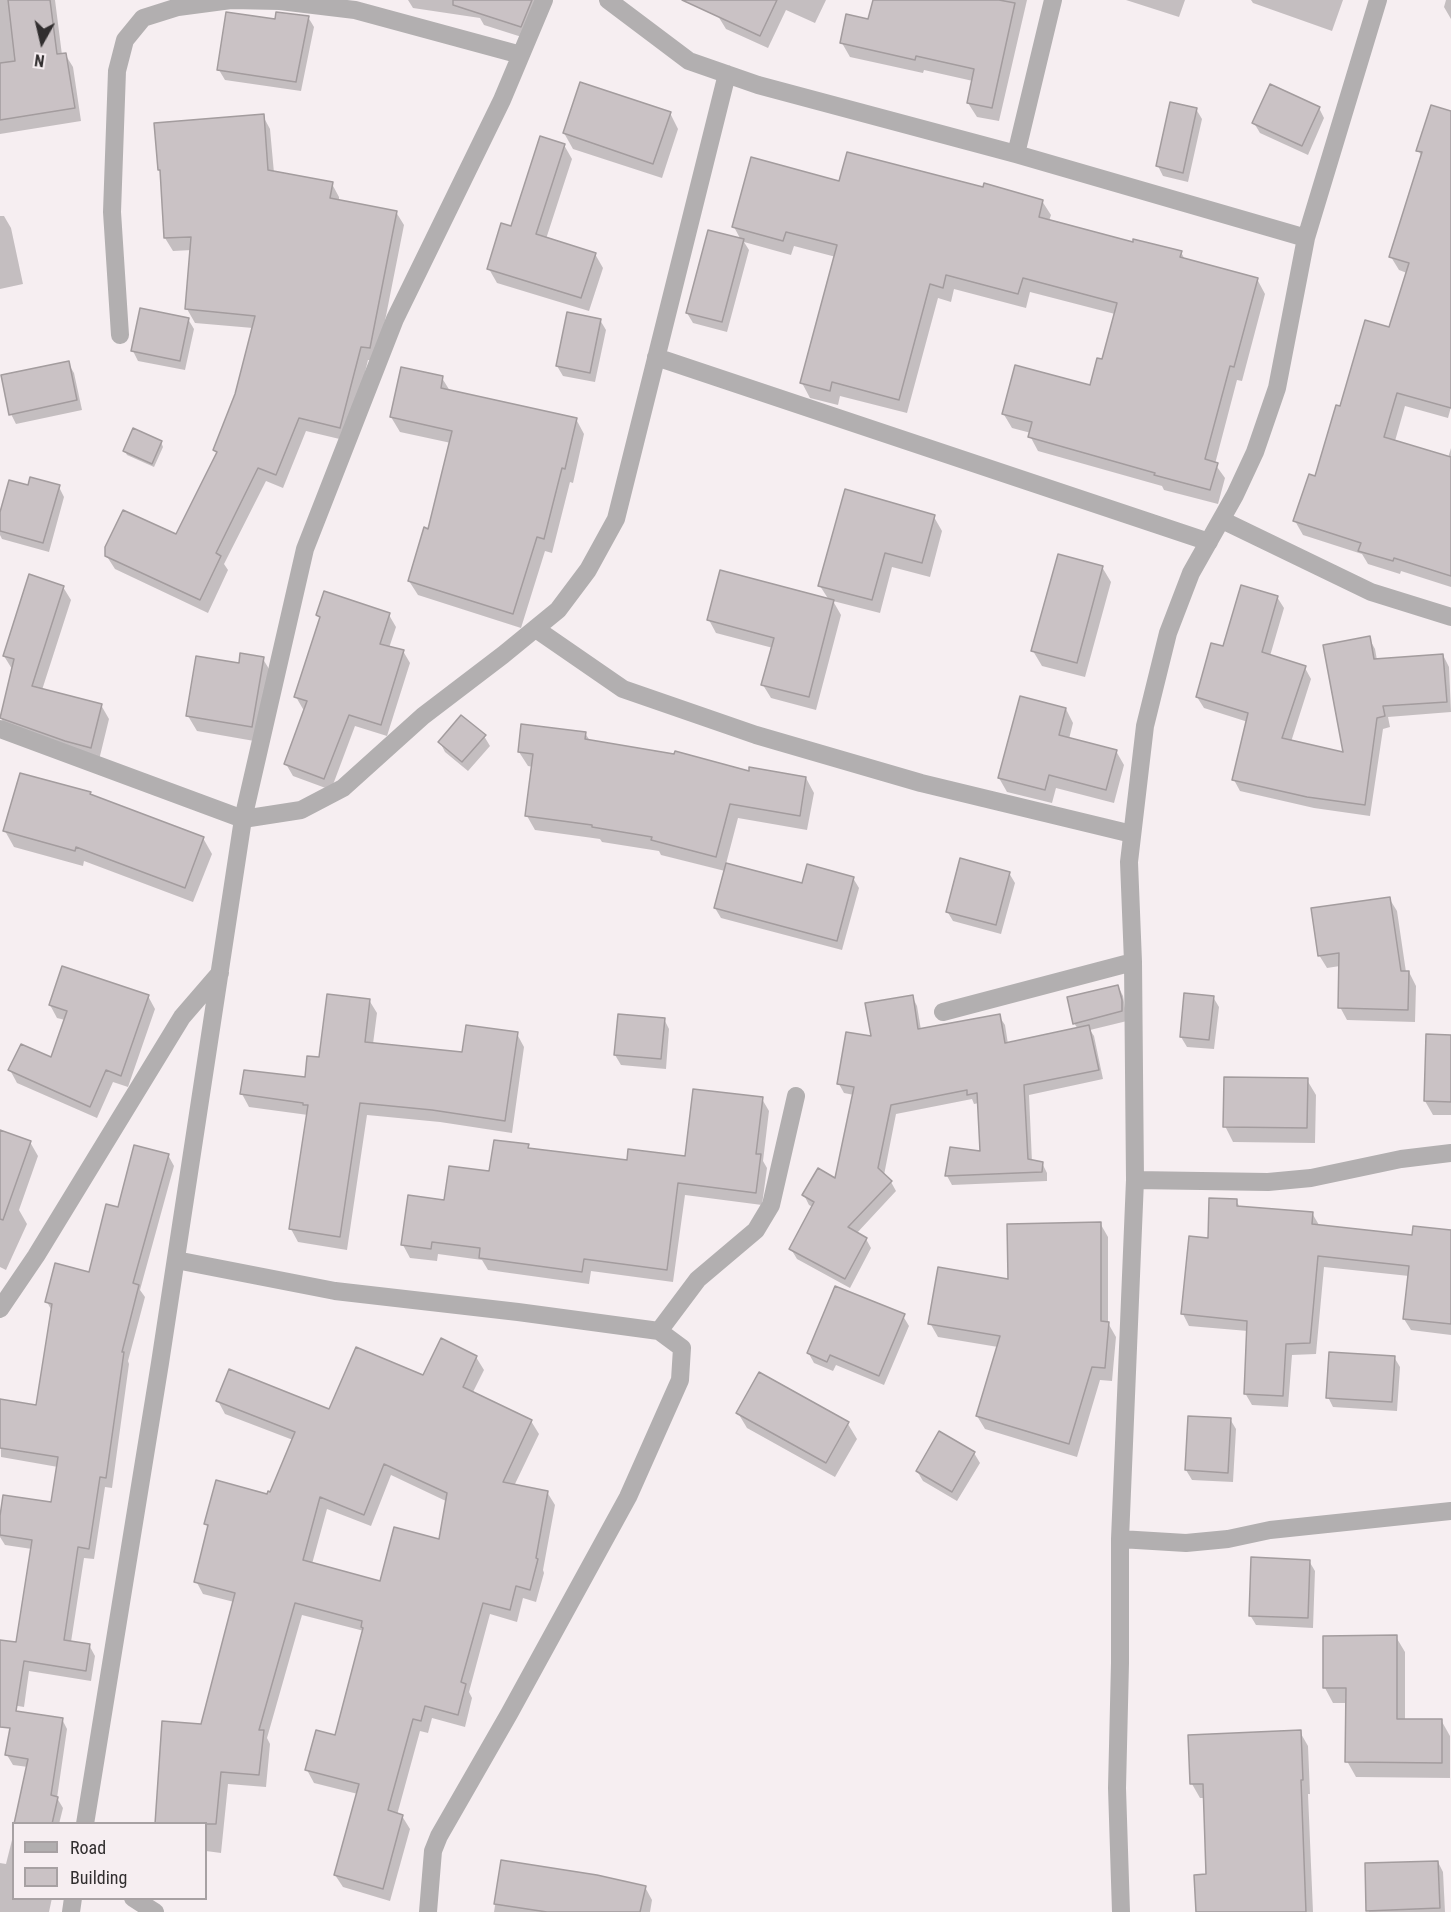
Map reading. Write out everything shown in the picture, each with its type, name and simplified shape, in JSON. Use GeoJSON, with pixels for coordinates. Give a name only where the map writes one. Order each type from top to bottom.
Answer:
{"type":"FeatureCollection","features":[{"type":"Feature","properties":{"kind":"street"},"geometry":{"type":"LineString","coordinates":[[85,1822],[176,1260],[243,819],[305,549],[395,319],[502,100],[544,0]]}},
{"type":"Feature","properties":{"kind":"street"},"geometry":{"type":"LineString","coordinates":[[608,0],[689,61],[758,85],[1016,154],[1306,238]]}},
{"type":"Feature","properties":{"kind":"street"},"geometry":{"type":"LineString","coordinates":[[1016,154],[1053,0]]}},
{"type":"Feature","properties":{"kind":"street"},"geometry":{"type":"LineString","coordinates":[[1121,1912],[1117,1788],[1120,1539],[1135,1180],[1133,962],[1129,862],[1144,726],[1168,633],[1191,573],[1236,495],[1255,452],[1276,388],[1306,238],[1378,0]]}},
{"type":"Feature","properties":{"kind":"street"},"geometry":{"type":"LineString","coordinates":[[120,335],[112,212],[117,71],[125,40],[143,18],[178,7],[220,2],[280,1],[355,10],[521,55]]}},
{"type":"Feature","properties":{"kind":"street"},"geometry":{"type":"LineString","coordinates":[[0,729],[243,819],[302,810],[343,788],[423,716],[558,610],[588,570],[616,519],[727,74]]}},
{"type":"Feature","properties":{"kind":"street"},"geometry":{"type":"LineString","coordinates":[[656,357],[1209,542]]}},
{"type":"Feature","properties":{"kind":"street"},"geometry":{"type":"LineString","coordinates":[[1221,520],[1371,592],[1451,617]]}},
{"type":"Feature","properties":{"kind":"street"},"geometry":{"type":"LineString","coordinates":[[536,629],[623,689],[756,735],[921,783],[1132,834]]}},
{"type":"Feature","properties":{"kind":"street"},"geometry":{"type":"LineString","coordinates":[[943,1012],[1133,962]]}},
{"type":"Feature","properties":{"kind":"street"},"geometry":{"type":"LineString","coordinates":[[0,1309],[36,1256],[182,1017],[220,973]]}},
{"type":"Feature","properties":{"kind":"street"},"geometry":{"type":"LineString","coordinates":[[659,1331],[698,1279],[756,1230],[771,1205],[796,1096]]}},
{"type":"Feature","properties":{"kind":"street"},"geometry":{"type":"LineString","coordinates":[[1135,1180],[1268,1182],[1311,1178],[1401,1159],[1451,1153]]}},
{"type":"Feature","properties":{"kind":"street"},"geometry":{"type":"LineString","coordinates":[[176,1260],[334,1291],[659,1331],[682,1348],[680,1380],[627,1497],[509,1714],[439,1836],[433,1851],[428,1912]]}},
{"type":"Feature","properties":{"kind":"street"},"geometry":{"type":"LineString","coordinates":[[1120,1539],[1186,1543],[1228,1539],[1270,1530],[1451,1511]]}},
{"type":"Feature","properties":{"kind":"street"},"geometry":{"type":"LineString","coordinates":[[135,1900],[155,1912]]}},
{"type":"Feature","properties":{"kind":"building"},"geometry":{"type":"Polygon","coordinates":[[[8,0],[50,0],[57,54],[66,53],[75,108],[0,120],[0,63],[15,61],[8,0]]]}},
{"type":"Feature","properties":{"kind":"building"},"geometry":{"type":"Polygon","coordinates":[[[453,0],[532,0],[521,27],[453,5],[453,0]]]}},
{"type":"Feature","properties":{"kind":"building"},"geometry":{"type":"Polygon","coordinates":[[[682,0],[777,0],[760,36],[682,0]]]}},
{"type":"Feature","properties":{"kind":"building"},"geometry":{"type":"Polygon","coordinates":[[[873,0],[999,0],[1015,3],[992,108],[967,103],[974,69],[916,56],[915,60],[840,43],[846,14],[868,19],[873,0]]]}},
{"type":"Feature","properties":{"kind":"building"},"geometry":{"type":"Polygon","coordinates":[[[226,12],[275,19],[276,12],[309,16],[296,82],[217,70],[226,12]]]}},
{"type":"Feature","properties":{"kind":"building"},"geometry":{"type":"Polygon","coordinates":[[[580,82],[671,112],[653,164],[563,133],[580,82]]]}},
{"type":"Feature","properties":{"kind":"building"},"geometry":{"type":"Polygon","coordinates":[[[1270,84],[1320,107],[1302,146],[1252,123],[1270,84]]]}},
{"type":"Feature","properties":{"kind":"building"},"geometry":{"type":"Polygon","coordinates":[[[1170,102],[1197,108],[1183,173],[1156,166],[1170,102]]]}},
{"type":"Feature","properties":{"kind":"building"},"geometry":{"type":"Polygon","coordinates":[[[1431,105],[1451,111],[1451,408],[1397,393],[1384,437],[1451,457],[1451,576],[1394,558],[1393,561],[1358,551],[1361,543],[1293,521],[1309,474],[1315,476],[1336,405],[1340,406],[1365,320],[1389,327],[1409,263],[1389,257],[1422,152],[1416,151],[1431,105]]]}},
{"type":"Feature","properties":{"kind":"building"},"geometry":{"type":"Polygon","coordinates":[[[264,114],[268,170],[333,182],[330,198],[397,211],[370,348],[361,347],[340,428],[299,418],[276,475],[258,468],[216,553],[221,556],[200,600],[105,556],[105,547],[123,510],[176,534],[217,452],[213,450],[235,394],[255,316],[185,309],[191,237],[164,238],[160,170],[158,170],[154,123],[264,114]]]}},
{"type":"Feature","properties":{"kind":"building"},"geometry":{"type":"Polygon","coordinates":[[[540,136],[565,144],[536,234],[596,253],[581,298],[487,269],[501,223],[511,226],[540,136]]]}},
{"type":"Feature","properties":{"kind":"building"},"geometry":{"type":"Polygon","coordinates":[[[847,152],[983,187],[984,183],[1043,200],[1039,217],[1133,242],[1133,239],[1182,251],[1180,257],[1258,278],[1234,367],[1230,366],[1205,459],[1218,463],[1210,490],[1028,437],[1032,422],[1002,414],[1015,365],[1090,385],[1097,358],[1102,359],[1117,303],[1023,278],[1018,294],[946,275],[943,288],[930,284],[899,400],[832,382],[830,391],[800,383],[837,245],[786,232],[783,241],[732,227],[751,157],[839,181],[847,152]]]}},
{"type":"Feature","properties":{"kind":"building"},"geometry":{"type":"Polygon","coordinates":[[[708,230],[744,239],[722,322],[686,313],[708,230]]]}},
{"type":"Feature","properties":{"kind":"building"},"geometry":{"type":"Polygon","coordinates":[[[140,308],[189,318],[180,361],[131,351],[140,308]]]}},
{"type":"Feature","properties":{"kind":"building"},"geometry":{"type":"Polygon","coordinates":[[[567,312],[601,319],[590,373],[556,366],[567,312]]]}},
{"type":"Feature","properties":{"kind":"building"},"geometry":{"type":"Polygon","coordinates":[[[69,361],[77,400],[9,415],[1,375],[69,361]]]}},
{"type":"Feature","properties":{"kind":"building"},"geometry":{"type":"Polygon","coordinates":[[[401,367],[443,376],[441,388],[577,418],[565,469],[562,468],[544,539],[537,537],[513,614],[408,581],[424,527],[428,529],[452,431],[390,417],[401,367]]]}},
{"type":"Feature","properties":{"kind":"building"},"geometry":{"type":"Polygon","coordinates":[[[133,428],[162,441],[152,464],[123,451],[133,428]]]}},
{"type":"Feature","properties":{"kind":"building"},"geometry":{"type":"Polygon","coordinates":[[[30,477],[60,485],[43,543],[0,531],[0,512],[9,480],[28,485],[30,477]]]}},
{"type":"Feature","properties":{"kind":"building"},"geometry":{"type":"Polygon","coordinates":[[[845,489],[935,515],[922,563],[885,553],[872,600],[818,586],[845,489]]]}},
{"type":"Feature","properties":{"kind":"building"},"geometry":{"type":"Polygon","coordinates":[[[1058,554],[1103,566],[1077,663],[1031,651],[1058,554]]]}},
{"type":"Feature","properties":{"kind":"building"},"geometry":{"type":"Polygon","coordinates":[[[720,570],[834,600],[809,697],[761,685],[774,638],[707,620],[720,570]]]}},
{"type":"Feature","properties":{"kind":"building"},"geometry":{"type":"Polygon","coordinates":[[[29,574],[64,586],[32,686],[102,704],[91,748],[0,718],[14,659],[3,656],[29,574]]]}},
{"type":"Feature","properties":{"kind":"building"},"geometry":{"type":"Polygon","coordinates":[[[1241,585],[1278,596],[1262,652],[1306,666],[1282,738],[1343,752],[1323,645],[1370,636],[1374,659],[1443,654],[1447,702],[1383,706],[1385,716],[1377,718],[1365,805],[1307,797],[1232,780],[1248,713],[1196,697],[1211,643],[1223,646],[1241,585]]]}},
{"type":"Feature","properties":{"kind":"building"},"geometry":{"type":"Polygon","coordinates":[[[324,591],[390,613],[380,644],[404,650],[381,725],[349,715],[324,779],[284,764],[307,701],[294,697],[320,617],[316,615],[324,591]]]}},
{"type":"Feature","properties":{"kind":"building"},"geometry":{"type":"Polygon","coordinates":[[[240,653],[264,657],[252,727],[186,716],[196,656],[239,663],[240,653]]]}},
{"type":"Feature","properties":{"kind":"building"},"geometry":{"type":"Polygon","coordinates":[[[1020,696],[1066,708],[1059,735],[1117,750],[1106,790],[1049,775],[1045,790],[998,778],[1020,696]]]}},
{"type":"Feature","properties":{"kind":"building"},"geometry":{"type":"Polygon","coordinates":[[[461,715],[486,735],[462,762],[438,742],[461,715]]]}},
{"type":"Feature","properties":{"kind":"building"},"geometry":{"type":"Polygon","coordinates":[[[521,724],[586,732],[585,739],[674,754],[675,751],[749,771],[749,767],[806,777],[800,816],[730,804],[716,857],[651,840],[652,837],[592,827],[592,825],[525,816],[533,754],[518,752],[521,724]]]}},
{"type":"Feature","properties":{"kind":"building"},"geometry":{"type":"Polygon","coordinates":[[[20,773],[91,792],[90,794],[204,837],[185,888],[76,847],[75,851],[3,831],[20,773]]]}},
{"type":"Feature","properties":{"kind":"building"},"geometry":{"type":"Polygon","coordinates":[[[960,858],[1010,872],[996,925],[946,912],[960,858]]]}},
{"type":"Feature","properties":{"kind":"building"},"geometry":{"type":"Polygon","coordinates":[[[726,863],[802,883],[807,864],[854,877],[837,941],[714,908],[726,863]]]}},
{"type":"Feature","properties":{"kind":"building"},"geometry":{"type":"Polygon","coordinates":[[[1390,897],[1401,971],[1409,971],[1408,1010],[1338,1008],[1339,953],[1318,956],[1311,908],[1390,897]]]}},
{"type":"Feature","properties":{"kind":"building"},"geometry":{"type":"Polygon","coordinates":[[[62,966],[149,995],[121,1076],[106,1070],[90,1107],[8,1070],[21,1044],[51,1057],[67,1011],[49,1005],[62,966]]]}},
{"type":"Feature","properties":{"kind":"building"},"geometry":{"type":"Polygon","coordinates":[[[1118,985],[1122,1011],[1073,1024],[1067,997],[1118,985]]]}},
{"type":"Feature","properties":{"kind":"building"},"geometry":{"type":"Polygon","coordinates":[[[1184,993],[1214,996],[1209,1040],[1180,1037],[1184,993]]]}},
{"type":"Feature","properties":{"kind":"building"},"geometry":{"type":"Polygon","coordinates":[[[327,994],[370,999],[365,1042],[462,1052],[466,1025],[518,1032],[505,1121],[432,1110],[360,1103],[340,1237],[289,1229],[308,1105],[240,1094],[244,1070],[305,1077],[307,1056],[319,1057],[327,994]]]}},
{"type":"Feature","properties":{"kind":"building"},"geometry":{"type":"Polygon","coordinates":[[[913,995],[918,1029],[1000,1014],[1005,1043],[1089,1025],[1099,1070],[1024,1085],[1028,1159],[1043,1162],[1042,1172],[945,1176],[950,1147],[980,1151],[977,1093],[967,1095],[967,1090],[891,1105],[878,1168],[892,1181],[848,1227],[867,1238],[845,1279],[789,1249],[814,1202],[802,1195],[818,1168],[835,1178],[854,1087],[837,1084],[846,1032],[871,1036],[865,1003],[913,995]]]}},
{"type":"Feature","properties":{"kind":"building"},"geometry":{"type":"Polygon","coordinates":[[[618,1014],[665,1018],[661,1059],[614,1055],[618,1014]]]}},
{"type":"Feature","properties":{"kind":"building"},"geometry":{"type":"Polygon","coordinates":[[[1426,1034],[1451,1035],[1451,1102],[1424,1101],[1426,1034]]]}},
{"type":"Feature","properties":{"kind":"building"},"geometry":{"type":"Polygon","coordinates":[[[1224,1077],[1308,1078],[1307,1128],[1223,1127],[1224,1077]]]}},
{"type":"Feature","properties":{"kind":"building"},"geometry":{"type":"Polygon","coordinates":[[[693,1089],[763,1097],[756,1154],[761,1154],[756,1193],[678,1183],[667,1270],[584,1259],[582,1272],[479,1258],[480,1248],[432,1242],[431,1249],[401,1245],[408,1195],[444,1200],[449,1166],[489,1171],[494,1140],[529,1144],[528,1148],[627,1160],[628,1149],[685,1156],[693,1089]]]}},
{"type":"Feature","properties":{"kind":"building"},"geometry":{"type":"Polygon","coordinates":[[[0,1130],[31,1141],[3,1220],[0,1219],[0,1130]]]}},
{"type":"Feature","properties":{"kind":"building"},"geometry":{"type":"Polygon","coordinates":[[[134,1145],[169,1154],[133,1283],[139,1285],[122,1352],[124,1352],[106,1478],[100,1477],[89,1549],[78,1547],[64,1640],[90,1644],[86,1671],[24,1661],[16,1711],[63,1718],[51,1795],[58,1797],[52,1822],[14,1822],[28,1759],[5,1755],[10,1728],[0,1727],[0,1640],[16,1642],[32,1540],[0,1535],[0,1516],[3,1495],[51,1502],[58,1457],[0,1448],[0,1399],[36,1405],[52,1304],[45,1302],[55,1263],[89,1272],[106,1204],[118,1207],[134,1145]]]}},
{"type":"Feature","properties":{"kind":"building"},"geometry":{"type":"Polygon","coordinates":[[[1209,1198],[1237,1199],[1237,1206],[1313,1212],[1312,1224],[1412,1235],[1413,1226],[1451,1230],[1451,1324],[1403,1319],[1409,1266],[1318,1256],[1310,1343],[1286,1344],[1283,1396],[1244,1394],[1247,1321],[1181,1314],[1189,1236],[1208,1238],[1209,1198]]]}},
{"type":"Feature","properties":{"kind":"building"},"geometry":{"type":"Polygon","coordinates":[[[1101,1222],[1101,1321],[1109,1322],[1105,1368],[1092,1367],[1069,1444],[976,1416],[1000,1336],[928,1324],[938,1267],[1008,1279],[1007,1224],[1101,1222]]]}},
{"type":"Feature","properties":{"kind":"building"},"geometry":{"type":"Polygon","coordinates":[[[835,1286],[905,1314],[879,1376],[830,1355],[827,1362],[807,1353],[835,1286]]]}},
{"type":"Feature","properties":{"kind":"building"},"geometry":{"type":"Polygon","coordinates":[[[441,1338],[477,1356],[463,1387],[532,1420],[503,1482],[548,1491],[536,1558],[538,1559],[530,1590],[516,1586],[510,1610],[483,1603],[461,1682],[466,1684],[458,1715],[425,1706],[421,1721],[413,1719],[388,1810],[403,1815],[383,1889],[334,1875],[359,1784],[305,1770],[316,1730],[335,1735],[363,1628],[361,1627],[362,1621],[295,1603],[259,1730],[264,1730],[259,1775],[221,1772],[216,1824],[155,1822],[162,1721],[201,1724],[235,1593],[194,1582],[208,1525],[204,1524],[216,1480],[267,1494],[268,1491],[270,1492],[295,1432],[216,1401],[229,1369],[329,1409],[356,1347],[423,1375],[441,1338]],[[384,1464],[364,1515],[320,1497],[303,1560],[380,1581],[394,1527],[439,1539],[447,1493],[384,1464]]]}},
{"type":"Feature","properties":{"kind":"building"},"geometry":{"type":"Polygon","coordinates":[[[1329,1352],[1395,1356],[1392,1402],[1326,1398],[1329,1352]]]}},
{"type":"Feature","properties":{"kind":"building"},"geometry":{"type":"Polygon","coordinates":[[[759,1372],[849,1422],[826,1463],[736,1413],[759,1372]]]}},
{"type":"Feature","properties":{"kind":"building"},"geometry":{"type":"Polygon","coordinates":[[[1188,1416],[1231,1418],[1228,1473],[1185,1470],[1188,1416]]]}},
{"type":"Feature","properties":{"kind":"building"},"geometry":{"type":"Polygon","coordinates":[[[939,1431],[975,1452],[952,1492],[916,1471],[939,1431]]]}},
{"type":"Feature","properties":{"kind":"building"},"geometry":{"type":"Polygon","coordinates":[[[1251,1557],[1310,1560],[1308,1618],[1249,1616],[1251,1557]]]}},
{"type":"Feature","properties":{"kind":"building"},"geometry":{"type":"Polygon","coordinates":[[[1397,1635],[1397,1719],[1442,1719],[1442,1763],[1345,1762],[1346,1688],[1323,1688],[1323,1636],[1397,1635]]]}},
{"type":"Feature","properties":{"kind":"building"},"geometry":{"type":"Polygon","coordinates":[[[1301,1730],[1306,1912],[1196,1912],[1194,1875],[1206,1874],[1203,1784],[1190,1784],[1188,1735],[1301,1730]]]}},
{"type":"Feature","properties":{"kind":"building"},"geometry":{"type":"Polygon","coordinates":[[[501,1860],[597,1875],[646,1886],[640,1912],[547,1912],[494,1904],[501,1860]]]}},
{"type":"Feature","properties":{"kind":"building"},"geometry":{"type":"Polygon","coordinates":[[[1438,1861],[1440,1908],[1366,1911],[1365,1863],[1438,1861]]]}}]}
